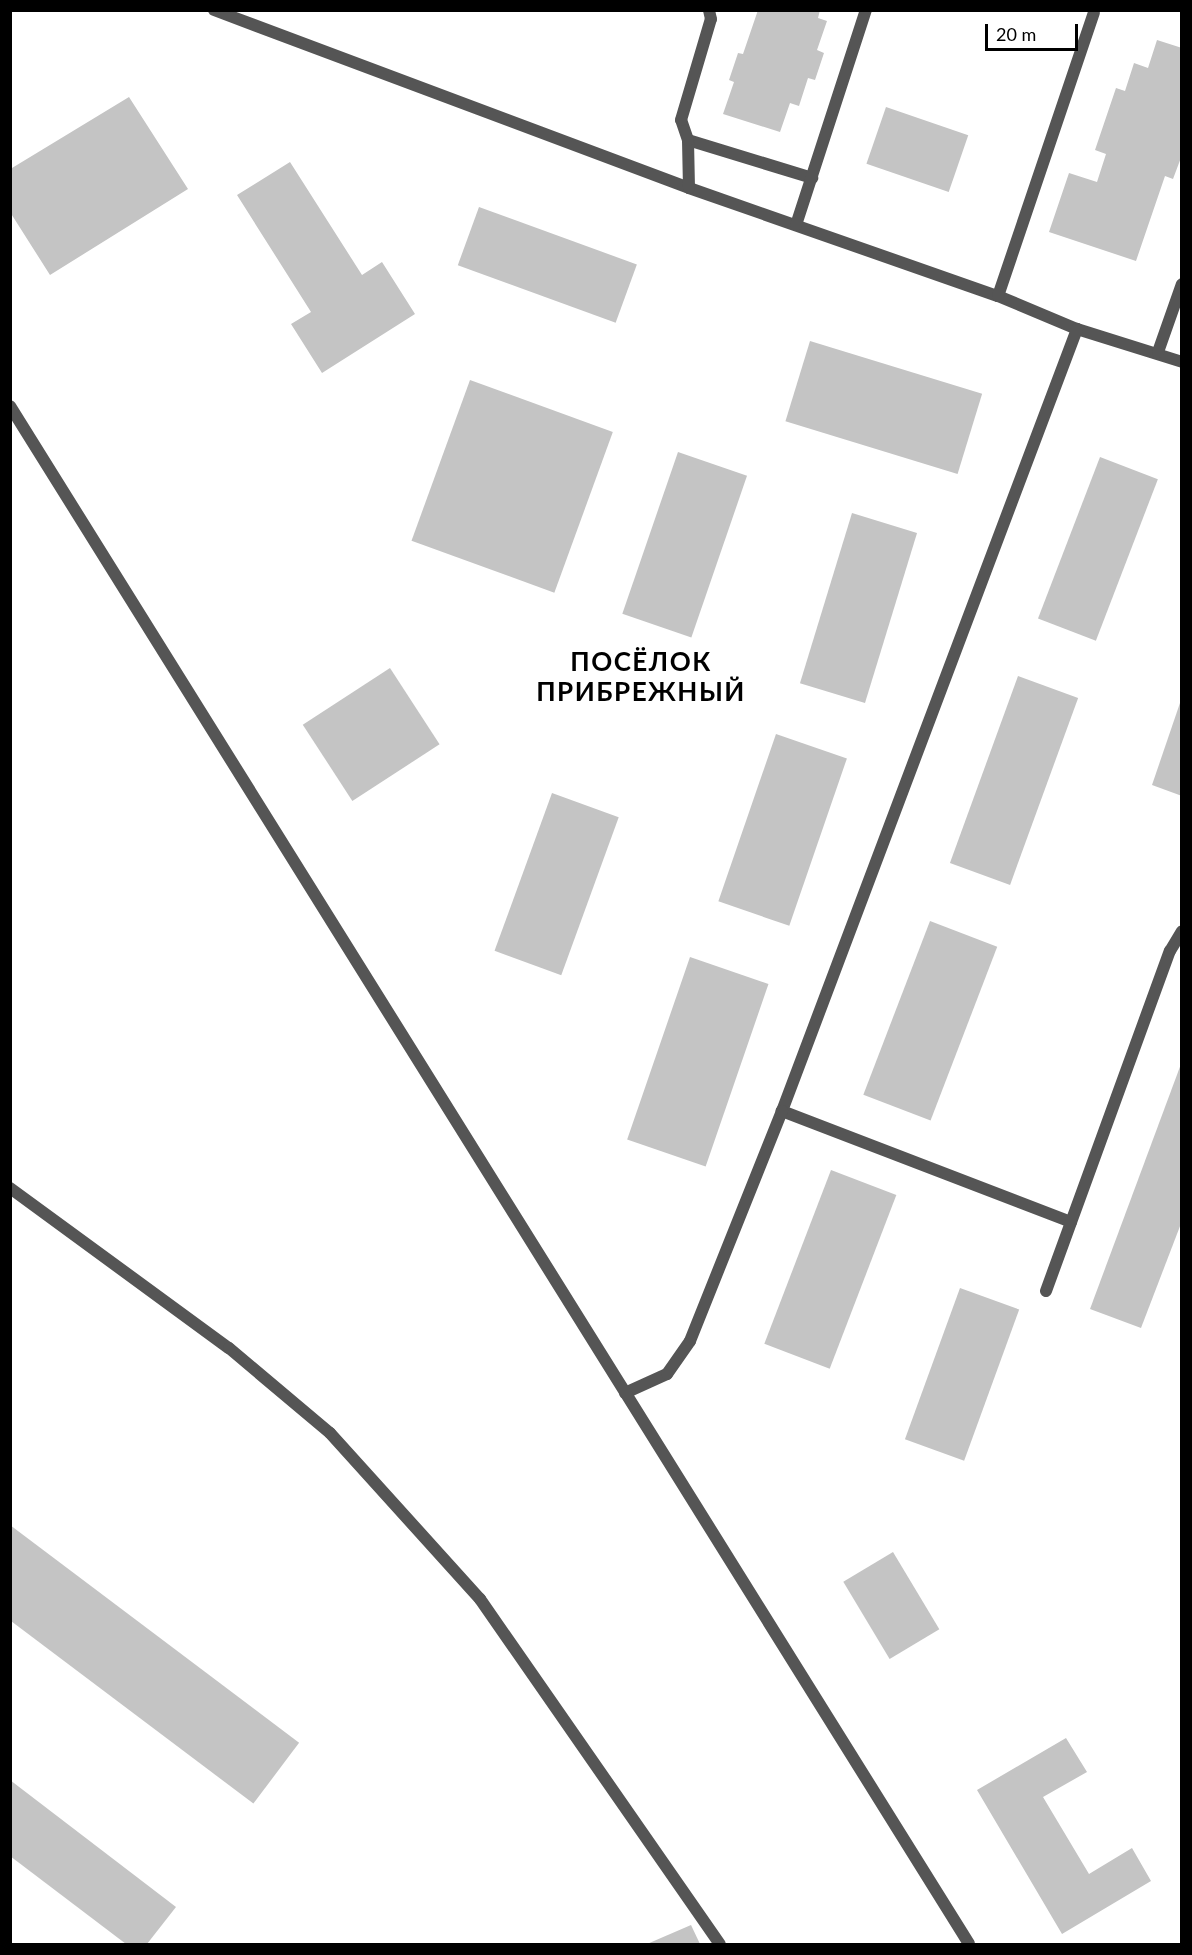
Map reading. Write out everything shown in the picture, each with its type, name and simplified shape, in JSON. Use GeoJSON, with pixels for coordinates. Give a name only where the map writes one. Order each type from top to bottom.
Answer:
{"type":"FeatureCollection","features":[{"type":"Feature","properties":{"kind":"street"},"geometry":{"type":"LineString","coordinates":[[214,10],[689,188],[998,296],[1077,329],[1158,352],[1182,362]]}},
{"type":"Feature","properties":{"kind":"street"},"geometry":{"type":"LineString","coordinates":[[689,188],[688,140],[681,120],[711,19],[709,10]]}},
{"type":"Feature","properties":{"kind":"street"},"geometry":{"type":"LineString","coordinates":[[796,225],[866,10]]}},
{"type":"Feature","properties":{"kind":"street"},"geometry":{"type":"LineString","coordinates":[[998,296],[1094,13]]}},
{"type":"Feature","properties":{"kind":"street"},"geometry":{"type":"LineString","coordinates":[[688,140],[812,178]]}},
{"type":"Feature","properties":{"kind":"street"},"geometry":{"type":"LineString","coordinates":[[1158,352],[1182,284]]}},
{"type":"Feature","properties":{"kind":"street"},"geometry":{"type":"LineString","coordinates":[[625,1393],[667,1374],[690,1341],[782,1111],[1077,329]]}},
{"type":"Feature","properties":{"kind":"street"},"geometry":{"type":"LineString","coordinates":[[10,406],[969,1944]]}},
{"type":"Feature","properties":{"kind":"street"},"geometry":{"type":"LineString","coordinates":[[1046,1291],[1170,951],[1182,931]]}},
{"type":"Feature","properties":{"kind":"street"},"geometry":{"type":"LineString","coordinates":[[782,1111],[1071,1222]]}},
{"type":"Feature","properties":{"kind":"street"},"geometry":{"type":"LineString","coordinates":[[10,1188],[228,1348],[330,1433],[480,1599],[720,1944]]}},
{"type":"Feature","properties":{"kind":"building"},"geometry":{"type":"Polygon","coordinates":[[[758,10],[820,10],[818,18],[827,21],[817,50],[824,53],[815,80],[808,78],[799,106],[790,103],[780,132],[723,114],[734,82],[729,80],[738,53],[743,54],[758,10]]]}},
{"type":"Feature","properties":{"kind":"building"},"geometry":{"type":"Polygon","coordinates":[[[1157,40],[1182,48],[1182,155],[1173,179],[1165,176],[1136,261],[1049,232],[1069,173],[1097,182],[1106,154],[1095,150],[1116,88],[1125,91],[1134,63],[1148,68],[1157,40]]]}},
{"type":"Feature","properties":{"kind":"building"},"geometry":{"type":"Polygon","coordinates":[[[129,97],[188,189],[50,275],[10,212],[10,165],[12,168],[129,97]]]}},
{"type":"Feature","properties":{"kind":"building"},"geometry":{"type":"Polygon","coordinates":[[[886,107],[968,135],[949,192],[866,164],[886,107]]]}},
{"type":"Feature","properties":{"kind":"building"},"geometry":{"type":"Polygon","coordinates":[[[290,162],[362,275],[382,262],[415,314],[322,373],[291,324],[311,312],[237,195],[290,162]]]}},
{"type":"Feature","properties":{"kind":"building"},"geometry":{"type":"Polygon","coordinates":[[[479,207],[637,264],[616,323],[458,265],[479,207]]]}},
{"type":"Feature","properties":{"kind":"building"},"geometry":{"type":"Polygon","coordinates":[[[810,341],[982,394],[958,474],[785,421],[810,341]]]}},
{"type":"Feature","properties":{"kind":"building"},"geometry":{"type":"Polygon","coordinates":[[[470,380],[613,432],[554,593],[412,541],[470,380]]]}},
{"type":"Feature","properties":{"kind":"building"},"geometry":{"type":"Polygon","coordinates":[[[678,452],[747,476],[691,637],[622,614],[678,452]]]}},
{"type":"Feature","properties":{"kind":"building"},"geometry":{"type":"Polygon","coordinates":[[[1100,457],[1158,479],[1096,641],[1038,619],[1100,457]]]}},
{"type":"Feature","properties":{"kind":"building"},"geometry":{"type":"Polygon","coordinates":[[[852,513],[917,533],[865,703],[800,683],[852,513]]]}},
{"type":"Feature","properties":{"kind":"building"},"geometry":{"type":"Polygon","coordinates":[[[390,668],[440,744],[352,801],[303,725],[390,668]]]}},
{"type":"Feature","properties":{"kind":"building"},"geometry":{"type":"Polygon","coordinates":[[[1018,676],[1078,698],[1010,885],[950,863],[1018,676]]]}},
{"type":"Feature","properties":{"kind":"building"},"geometry":{"type":"Polygon","coordinates":[[[1182,700],[1182,796],[1152,785],[1182,700]]]}},
{"type":"Feature","properties":{"kind":"building"},"geometry":{"type":"Polygon","coordinates":[[[776,734],[847,758],[789,926],[718,901],[776,734]]]}},
{"type":"Feature","properties":{"kind":"building"},"geometry":{"type":"Polygon","coordinates":[[[552,793],[619,817],[561,975],[495,951],[552,793]]]}},
{"type":"Feature","properties":{"kind":"building"},"geometry":{"type":"Polygon","coordinates":[[[930,921],[997,947],[931,1120],[863,1095],[930,921]]]}},
{"type":"Feature","properties":{"kind":"building"},"geometry":{"type":"Polygon","coordinates":[[[690,957],[768,984],[706,1167],[627,1139],[690,957]]]}},
{"type":"Feature","properties":{"kind":"building"},"geometry":{"type":"Polygon","coordinates":[[[1181,1064],[1182,1221],[1141,1328],[1090,1309],[1181,1064]]]}},
{"type":"Feature","properties":{"kind":"building"},"geometry":{"type":"Polygon","coordinates":[[[831,1170],[896,1195],[830,1369],[764,1344],[831,1170]]]}},
{"type":"Feature","properties":{"kind":"building"},"geometry":{"type":"Polygon","coordinates":[[[960,1288],[1019,1310],[964,1461],[905,1439],[960,1288]]]}},
{"type":"Feature","properties":{"kind":"building"},"geometry":{"type":"Polygon","coordinates":[[[10,1525],[299,1743],[253,1804],[10,1620],[10,1525]]]}},
{"type":"Feature","properties":{"kind":"building"},"geometry":{"type":"Polygon","coordinates":[[[893,1552],[939,1629],[890,1659],[843,1582],[893,1552]]]}},
{"type":"Feature","properties":{"kind":"building"},"geometry":{"type":"Polygon","coordinates":[[[1066,1738],[1087,1772],[1043,1797],[1089,1874],[1132,1848],[1151,1881],[1062,1934],[977,1790],[1066,1738]]]}},
{"type":"Feature","properties":{"kind":"building"},"geometry":{"type":"Polygon","coordinates":[[[10,1780],[176,1907],[147,1944],[126,1944],[10,1856],[10,1780]]]}},
{"type":"Feature","properties":{"kind":"building"},"geometry":{"type":"Polygon","coordinates":[[[691,1925],[700,1944],[647,1944],[691,1925]]]}},
{"type":"Feature","properties":{"kind":"district","name":"ПОСЁЛОК ПРИБРЕЖНЫЙ"},"geometry":{"type":"Point","coordinates":[641,677]}}]}
